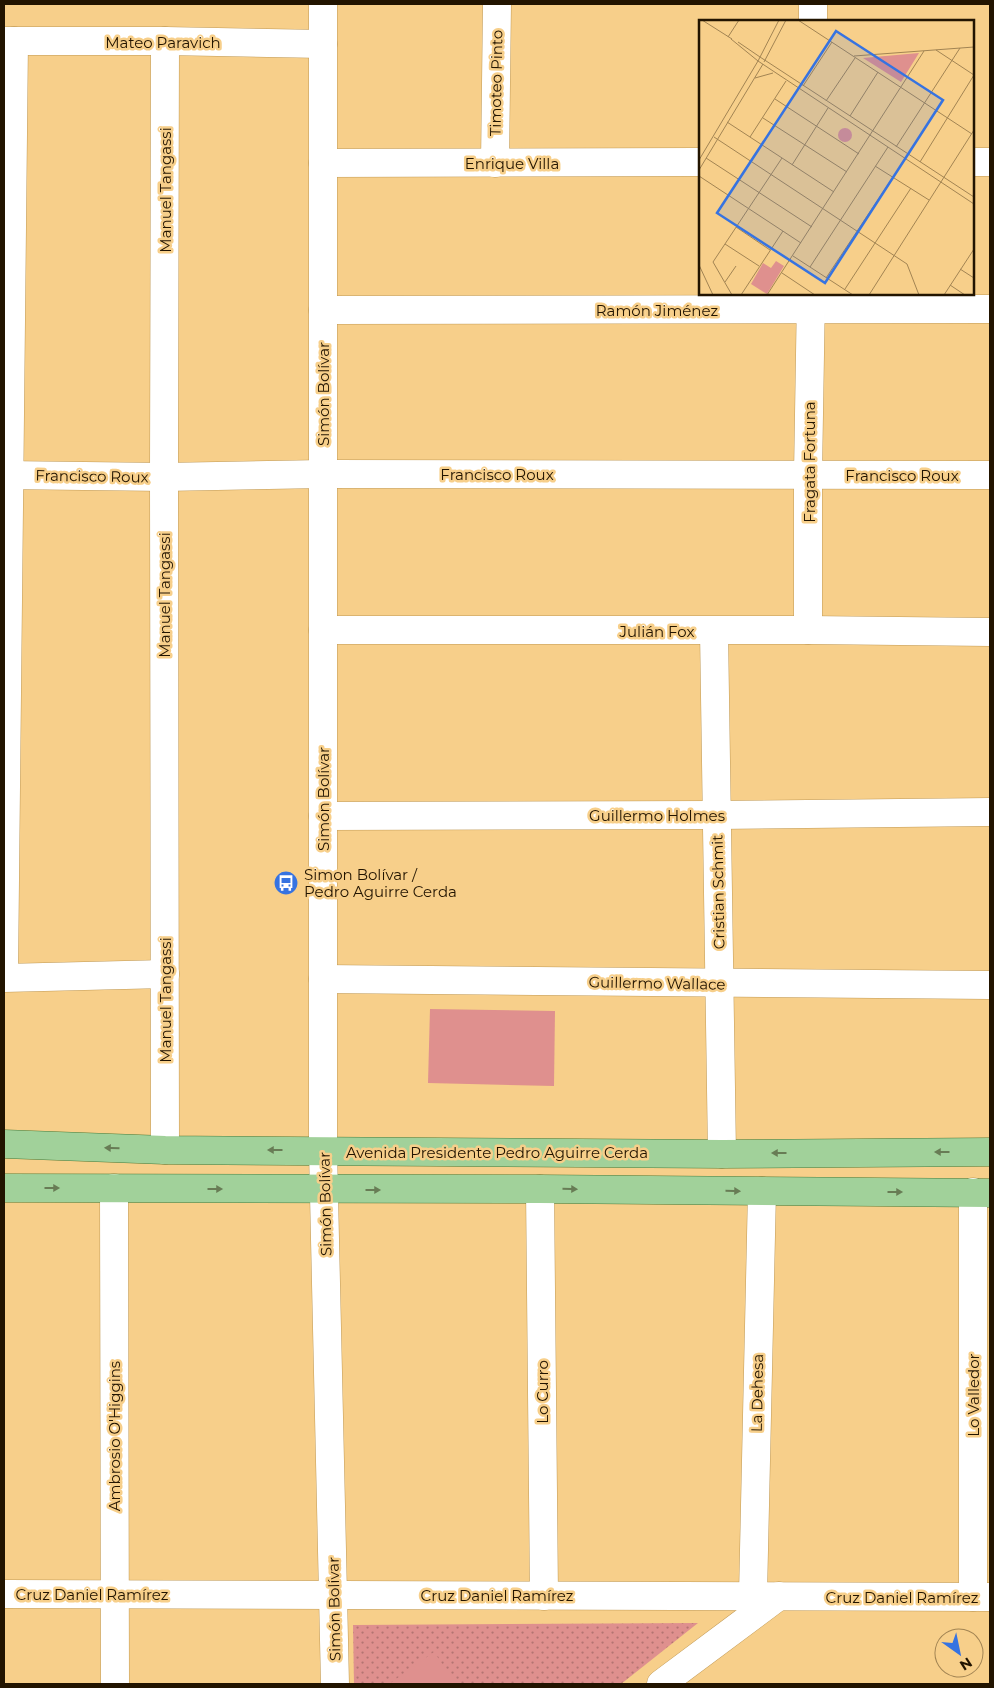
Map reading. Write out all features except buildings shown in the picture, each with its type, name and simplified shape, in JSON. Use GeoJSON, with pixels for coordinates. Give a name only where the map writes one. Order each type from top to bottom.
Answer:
{"type":"FeatureCollection","features":[{"type":"Feature","properties":{"kind":"main road","name":"Avenida Presidente Pedro Aguirre Cerda"},"geometry":{"type":"LineString","coordinates":[[4,1144],[165,1150],[722,1154],[990,1152]]}},
{"type":"Feature","properties":{"kind":"main road"},"geometry":{"type":"LineString","coordinates":[[4,1188],[982,1192]]}},
{"type":"Feature","properties":{"kind":"street","name":"Simón Bolívar"},"geometry":{"type":"LineString","coordinates":[[323,4],[323,1150],[335,1684]]}},
{"type":"Feature","properties":{"kind":"street","name":"Timoteo Pinto"},"geometry":{"type":"LineString","coordinates":[[495,162],[497,4]]}},
{"type":"Feature","properties":{"kind":"street"},"geometry":{"type":"LineString","coordinates":[[813,4],[813,20]]}},
{"type":"Feature","properties":{"kind":"street","name":"Mateo Paravich"},"geometry":{"type":"LineString","coordinates":[[9,41],[323,44]]}},
{"type":"Feature","properties":{"kind":"street"},"geometry":{"type":"LineString","coordinates":[[4,973],[9,41]]}},
{"type":"Feature","properties":{"kind":"street","name":"Manuel Tangassi"},"geometry":{"type":"LineString","coordinates":[[165,1150],[164,477],[166,41]]}},
{"type":"Feature","properties":{"kind":"street","name":"Enrique Villa"},"geometry":{"type":"LineString","coordinates":[[323,163],[699,162]]}},
{"type":"Feature","properties":{"kind":"street"},"geometry":{"type":"LineString","coordinates":[[974,162],[990,162]]}},
{"type":"Feature","properties":{"kind":"street","name":"Ramón Jiménez"},"geometry":{"type":"LineString","coordinates":[[323,310],[811,302],[990,309]]}},
{"type":"Feature","properties":{"kind":"street","name":"Fragata Fortuna"},"geometry":{"type":"LineString","coordinates":[[808,630],[811,302]]}},
{"type":"Feature","properties":{"kind":"street","name":"Francisco Roux"},"geometry":{"type":"LineString","coordinates":[[6,475],[164,477],[323,474],[990,475]]}},
{"type":"Feature","properties":{"kind":"street","name":"Julián Fox"},"geometry":{"type":"LineString","coordinates":[[323,630],[990,632]]}},
{"type":"Feature","properties":{"kind":"street","name":"Cristian Schmit"},"geometry":{"type":"LineString","coordinates":[[714,631],[722,1154]]}},
{"type":"Feature","properties":{"kind":"street","name":"Guillermo Holmes"},"geometry":{"type":"LineString","coordinates":[[323,816],[990,812]]}},
{"type":"Feature","properties":{"kind":"street"},"geometry":{"type":"LineString","coordinates":[[4,978],[165,974]]}},
{"type":"Feature","properties":{"kind":"street","name":"Guillermo Wallace"},"geometry":{"type":"LineString","coordinates":[[323,979],[990,985]]}},
{"type":"Feature","properties":{"kind":"street","name":"Ambrosio O'Higgins"},"geometry":{"type":"LineString","coordinates":[[114,1188],[115,1684]]}},
{"type":"Feature","properties":{"kind":"street","name":"Lo Curro"},"geometry":{"type":"LineString","coordinates":[[540,1189],[544,1596]]}},
{"type":"Feature","properties":{"kind":"street","name":"La Dehesa"},"geometry":{"type":"LineString","coordinates":[[762,1192],[766,1596]]}},
{"type":"Feature","properties":{"kind":"street","name":"Lo Valledor"},"geometry":{"type":"LineString","coordinates":[[982,1192],[982,1597]]}},
{"type":"Feature","properties":{"kind":"street","name":"Cruz Daniel Ramírez"},"geometry":{"type":"LineString","coordinates":[[4,1594],[982,1597]]}},
{"type":"Feature","properties":{"kind":"street"},"geometry":{"type":"LineString","coordinates":[[661,1684],[766,1596]]}},
{"type":"Feature","properties":{"kind":"shaded area"},"geometry":{"type":"Polygon","coordinates":[[[430,1009],[555,1011],[554,1086],[428,1083],[430,1009]]]}},
{"type":"Feature","properties":{"kind":"shaded area"},"geometry":{"type":"Polygon","coordinates":[[[698,1623],[621,1684],[354,1684],[353,1625],[698,1623]]]}},
{"type":"Feature","properties":{"kind":"shaded area"},"geometry":{"type":"Polygon","coordinates":[[[434,1652],[456,1684],[389,1684],[434,1652]]]}},
{"type":"Feature","properties":{"kind":"place","name":"Simon Bolívar / Pedro Aguirre Cerda"},"geometry":{"type":"Point","coordinates":[286,883]}}]}
